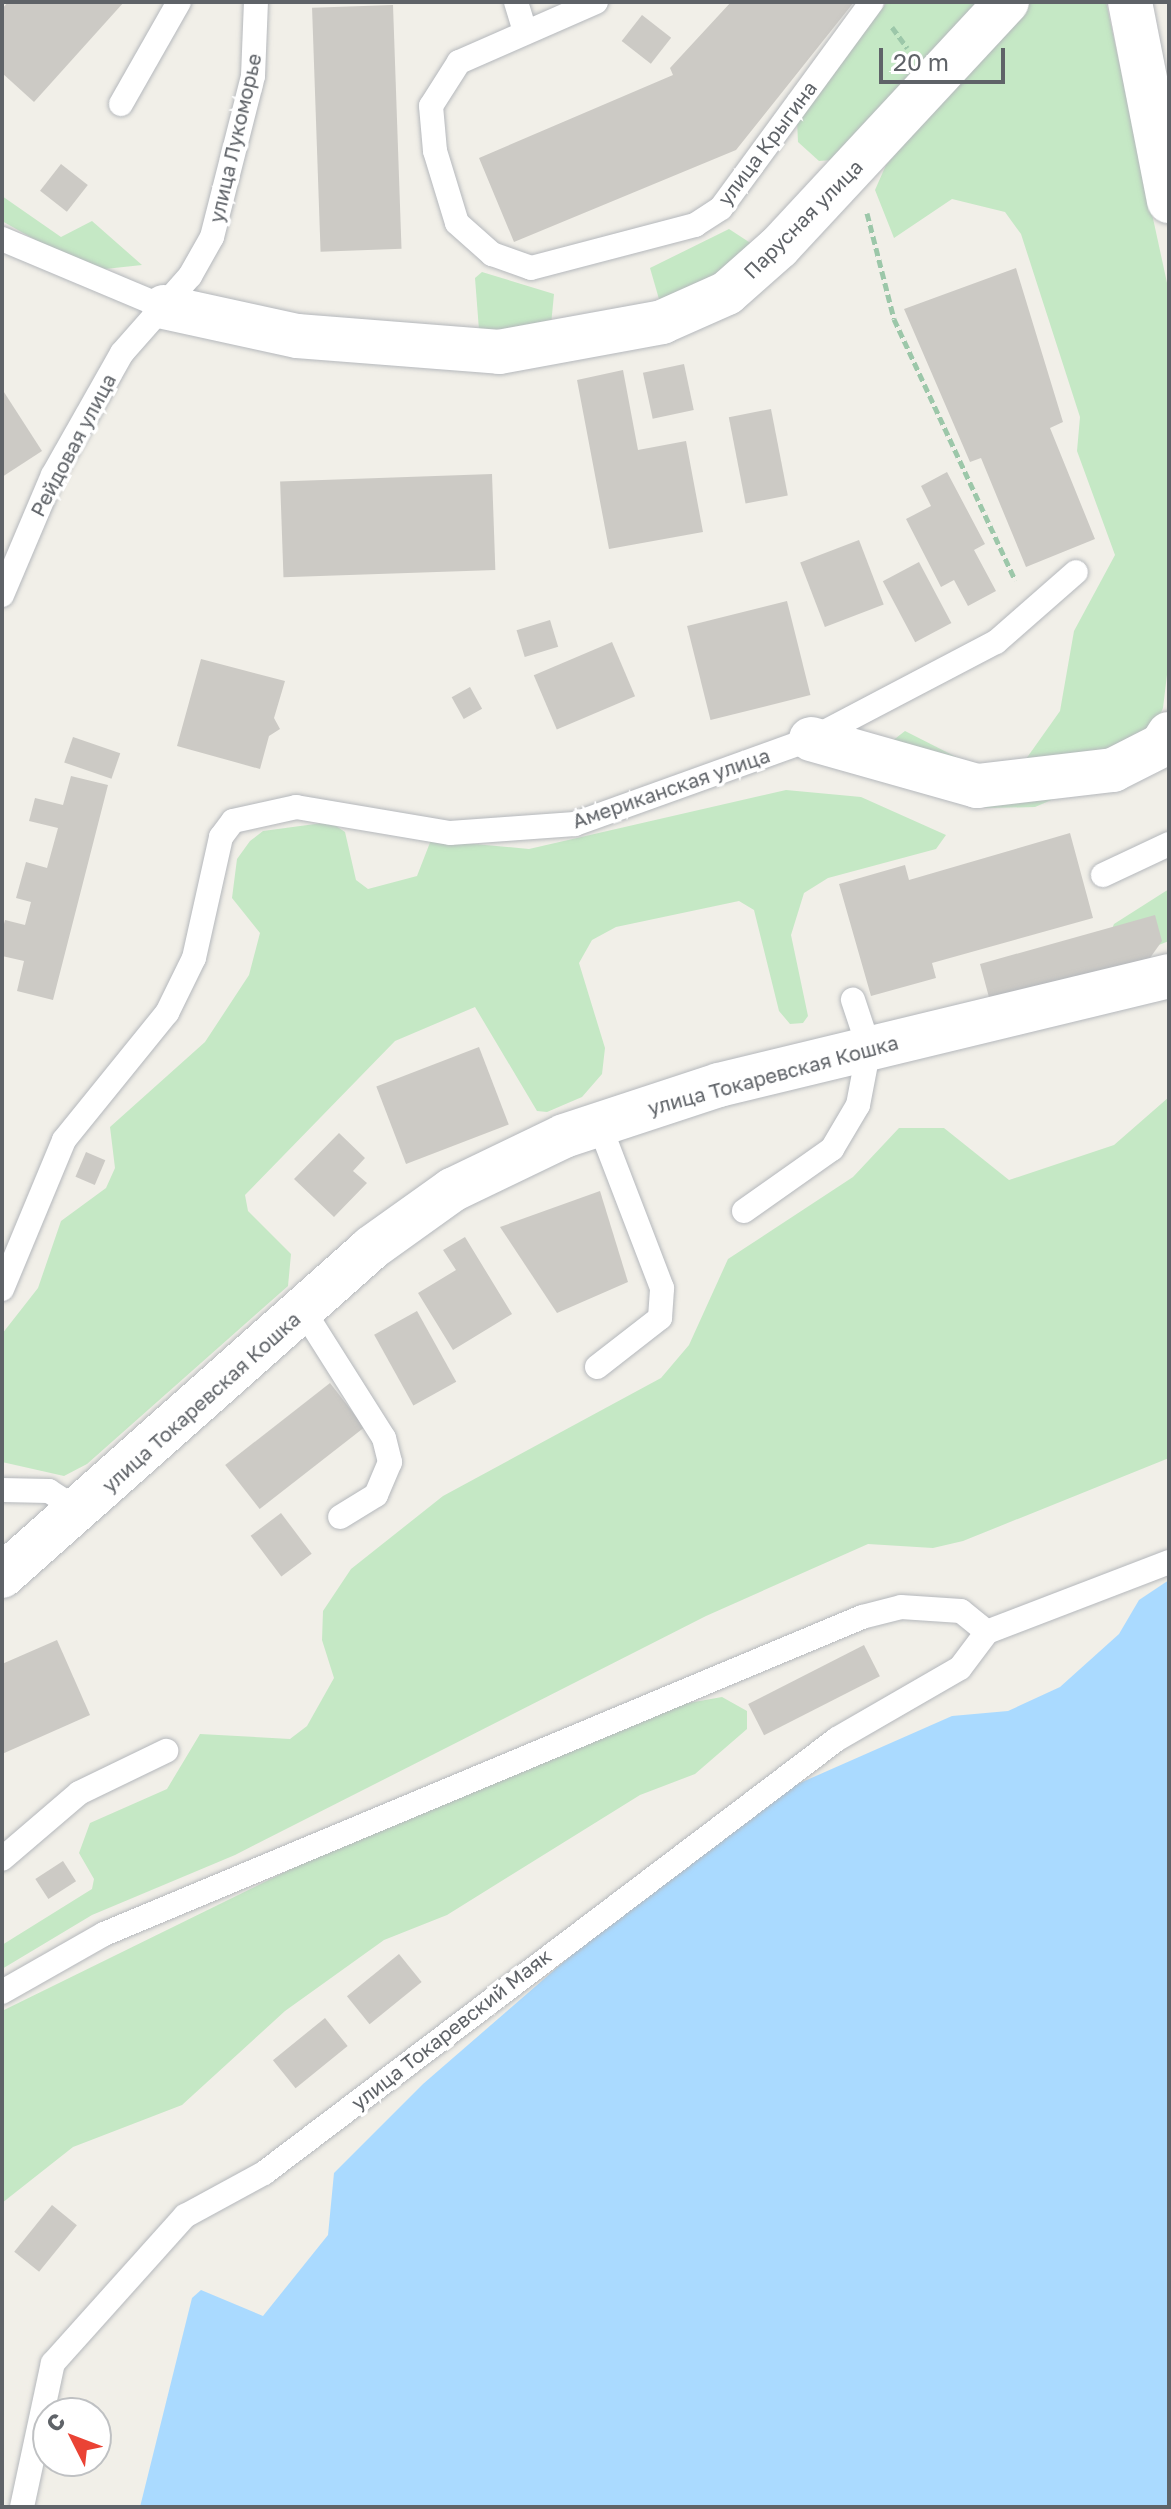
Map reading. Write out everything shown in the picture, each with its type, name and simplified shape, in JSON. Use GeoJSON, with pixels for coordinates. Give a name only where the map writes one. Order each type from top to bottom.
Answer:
{"type":"FeatureCollection","features":[{"type":"Feature","properties":{"kind":"main road","name":"Парусная улица"},"geometry":{"type":"LineString","coordinates":[[164,307],[297,336],[499,352],[578,341],[662,322],[727,293],[856,168],[1007,2]]}},
{"type":"Feature","properties":{"kind":"main road"},"geometry":{"type":"LineString","coordinates":[[1130,2],[1169,201]]}},
{"type":"Feature","properties":{"kind":"main road"},"geometry":{"type":"LineString","coordinates":[[811,739],[977,786],[1113,770],[1167,749]]}},
{"type":"Feature","properties":{"kind":"main road","name":"улица Токаревская Кошка"},"geometry":{"type":"LineString","coordinates":[[2,1576],[81,1512],[303,1310],[452,1190],[599,1124],[869,1048],[1169,976]]}},
{"type":"Feature","properties":{"kind":"lane"},"geometry":{"type":"LineString","coordinates":[[121,104],[179,2]]}},
{"type":"Feature","properties":{"kind":"lane","name":"улица Лукоморье"},"geometry":{"type":"LineString","coordinates":[[164,307],[212,237],[253,76],[256,2]]}},
{"type":"Feature","properties":{"kind":"lane"},"geometry":{"type":"LineString","coordinates":[[516,2],[525,31],[596,2]]}},
{"type":"Feature","properties":{"kind":"lane","name":"улица Крыгина"},"geometry":{"type":"LineString","coordinates":[[525,31],[448,71],[431,106],[435,151],[457,223],[492,254],[531,268],[695,225],[721,208],[872,3]]}},
{"type":"Feature","properties":{"kind":"lane"},"geometry":{"type":"LineString","coordinates":[[2,239],[164,307]]}},
{"type":"Feature","properties":{"kind":"lane","name":"Рейдовая улица"},"geometry":{"type":"LineString","coordinates":[[2,595],[71,442],[122,353],[164,307]]}},
{"type":"Feature","properties":{"kind":"lane","name":"Американская улица"},"geometry":{"type":"LineString","coordinates":[[2,1289],[64,1140],[167,1013],[187,972],[221,837],[233,821],[296,807],[450,833],[575,824],[811,739],[996,642],[1033,613],[1076,572]]}},
{"type":"Feature","properties":{"kind":"lane"},"geometry":{"type":"LineString","coordinates":[[1103,875],[1169,844]]}},
{"type":"Feature","properties":{"kind":"lane"},"geometry":{"type":"LineString","coordinates":[[744,1211],[832,1149],[864,1092],[869,1048],[853,1000]]}},
{"type":"Feature","properties":{"kind":"lane"},"geometry":{"type":"LineString","coordinates":[[597,1367],[660,1318],[662,1288],[599,1124]]}},
{"type":"Feature","properties":{"kind":"lane"},"geometry":{"type":"LineString","coordinates":[[303,1310],[384,1438],[390,1462],[376,1495],[340,1517]]}},
{"type":"Feature","properties":{"kind":"lane"},"geometry":{"type":"LineString","coordinates":[[2,1490],[49,1491],[81,1512]]}},
{"type":"Feature","properties":{"kind":"lane"},"geometry":{"type":"LineString","coordinates":[[2,1992],[104,1934],[862,1617],[901,1607],[961,1611],[987,1632],[1169,1562]]}},
{"type":"Feature","properties":{"kind":"lane","name":"улица Токаревский Маяк"},"geometry":{"type":"LineString","coordinates":[[22,2507],[53,2363],[185,2216],[264,2173],[837,1739],[960,1668],[987,1632]]}},
{"type":"Feature","properties":{"kind":"lane"},"geometry":{"type":"LineString","coordinates":[[2,1859],[79,1793],[166,1751]]}},
{"type":"Feature","properties":{"kind":"path"},"geometry":{"type":"LineString","coordinates":[[872,3],[933,85]]}},
{"type":"Feature","properties":{"kind":"path"},"geometry":{"type":"LineString","coordinates":[[856,168],[894,319],[1033,613]]}},
{"type":"Feature","properties":{"kind":"green space"},"geometry":{"type":"Polygon","coordinates":[[[887,2],[986,2],[832,160],[819,161],[798,142],[797,121],[887,2]]]}},
{"type":"Feature","properties":{"kind":"green space"},"geometry":{"type":"Polygon","coordinates":[[[1028,2],[1106,2],[1169,292],[1169,658],[1163,708],[1146,746],[1105,777],[1035,807],[987,808],[883,769],[878,752],[905,731],[976,767],[1026,759],[1060,711],[1074,631],[1115,555],[1077,451],[1080,417],[1021,234],[1005,212],[952,199],[894,238],[875,190],[886,165],[1028,2]]]}},
{"type":"Feature","properties":{"kind":"green space"},"geometry":{"type":"Polygon","coordinates":[[[2,196],[61,237],[92,221],[142,265],[105,269],[48,247],[2,221],[2,196]]]}},
{"type":"Feature","properties":{"kind":"green space"},"geometry":{"type":"Polygon","coordinates":[[[729,229],[752,244],[714,280],[672,302],[659,299],[650,268],[729,229]]]}},
{"type":"Feature","properties":{"kind":"green space"},"geometry":{"type":"Polygon","coordinates":[[[482,272],[554,294],[551,325],[545,331],[479,330],[475,278],[482,272]]]}},
{"type":"Feature","properties":{"kind":"green space"},"geometry":{"type":"Polygon","coordinates":[[[786,790],[861,797],[946,835],[936,849],[828,878],[804,893],[791,935],[808,1016],[803,1023],[790,1024],[779,1011],[754,910],[739,901],[616,927],[592,940],[579,963],[605,1048],[602,1074],[582,1097],[547,1112],[537,1111],[475,1007],[395,1041],[245,1195],[248,1211],[291,1254],[288,1286],[87,1464],[64,1476],[2,1462],[2,1334],[38,1288],[61,1221],[106,1188],[115,1168],[110,1127],[205,1042],[249,975],[260,933],[232,898],[237,859],[250,841],[263,831],[330,822],[345,832],[356,880],[368,889],[417,876],[431,840],[529,849],[786,790]]]}},
{"type":"Feature","properties":{"kind":"green space"},"geometry":{"type":"Polygon","coordinates":[[[1169,889],[1169,941],[1125,958],[1109,936],[1114,924],[1169,889]]]}},
{"type":"Feature","properties":{"kind":"green space"},"geometry":{"type":"Polygon","coordinates":[[[1169,1097],[1169,1458],[963,1541],[933,1548],[868,1544],[706,1616],[235,1855],[92,1915],[2,1969],[2,1945],[92,1889],[94,1879],[79,1853],[90,1823],[167,1789],[200,1734],[290,1739],[307,1726],[334,1678],[322,1640],[323,1611],[351,1569],[443,1496],[661,1378],[689,1345],[728,1259],[853,1177],[899,1128],[944,1128],[1009,1180],[1114,1145],[1169,1097]]]}},
{"type":"Feature","properties":{"kind":"green space"},"geometry":{"type":"Polygon","coordinates":[[[722,1697],[747,1711],[747,1729],[695,1774],[640,1795],[447,1915],[384,1940],[285,2011],[182,2105],[73,2147],[2,2203],[2,2011],[594,1720],[722,1697]]]}},
{"type":"Feature","properties":{"kind":"water"},"geometry":{"type":"Polygon","coordinates":[[[1169,1580],[1169,2507],[140,2507],[192,2298],[201,2290],[263,2316],[328,2235],[334,2173],[423,2084],[642,1894],[775,1794],[952,1716],[1008,1711],[1060,1687],[1119,1634],[1139,1600],[1169,1580]]]}},
{"type":"Feature","properties":{"kind":"building"},"geometry":{"type":"Polygon","coordinates":[[[8,2],[124,2],[34,102],[2,73],[2,9],[8,2]]]}},
{"type":"Feature","properties":{"kind":"building"},"geometry":{"type":"Polygon","coordinates":[[[731,2],[854,2],[736,150],[514,242],[479,158],[673,75],[670,68],[731,2]]]}},
{"type":"Feature","properties":{"kind":"building"},"geometry":{"type":"Polygon","coordinates":[[[393,5],[402,249],[321,252],[312,8],[393,5]]]}},
{"type":"Feature","properties":{"kind":"building"},"geometry":{"type":"Polygon","coordinates":[[[642,15],[671,38],[651,64],[622,41],[642,15]]]}},
{"type":"Feature","properties":{"kind":"building"},"geometry":{"type":"Polygon","coordinates":[[[61,164],[88,185],[67,212],[40,191],[61,164]]]}},
{"type":"Feature","properties":{"kind":"building"},"geometry":{"type":"Polygon","coordinates":[[[1016,268],[1063,422],[1050,428],[1095,539],[1026,567],[981,458],[970,462],[904,309],[1016,268]]]}},
{"type":"Feature","properties":{"kind":"building"},"geometry":{"type":"Polygon","coordinates":[[[684,364],[694,410],[653,419],[643,373],[684,364]]]}},
{"type":"Feature","properties":{"kind":"building"},"geometry":{"type":"Polygon","coordinates":[[[623,370],[638,450],[686,441],[703,532],[609,549],[577,380],[623,370]]]}},
{"type":"Feature","properties":{"kind":"building"},"geometry":{"type":"Polygon","coordinates":[[[2,389],[42,451],[2,477],[2,389]]]}},
{"type":"Feature","properties":{"kind":"building"},"geometry":{"type":"Polygon","coordinates":[[[771,409],[788,495],[746,504],[729,417],[771,409]]]}},
{"type":"Feature","properties":{"kind":"building"},"geometry":{"type":"Polygon","coordinates":[[[947,472],[985,544],[974,550],[996,591],[968,606],[954,580],[941,587],[906,519],[931,506],[921,486],[947,472]]]}},
{"type":"Feature","properties":{"kind":"building"},"geometry":{"type":"Polygon","coordinates":[[[492,474],[495,570],[283,577],[280,481],[492,474]]]}},
{"type":"Feature","properties":{"kind":"building"},"geometry":{"type":"Polygon","coordinates":[[[859,540],[884,604],[825,627],[800,563],[859,540]]]}},
{"type":"Feature","properties":{"kind":"building"},"geometry":{"type":"Polygon","coordinates":[[[919,562],[951,623],[915,642],[883,581],[919,562]]]}},
{"type":"Feature","properties":{"kind":"building"},"geometry":{"type":"Polygon","coordinates":[[[787,601],[810,695],[711,720],[687,626],[787,601]]]}},
{"type":"Feature","properties":{"kind":"building"},"geometry":{"type":"Polygon","coordinates":[[[550,620],[558,647],[525,657],[517,630],[550,620]]]}},
{"type":"Feature","properties":{"kind":"building"},"geometry":{"type":"Polygon","coordinates":[[[612,642],[635,696],[557,730],[534,675],[612,642]]]}},
{"type":"Feature","properties":{"kind":"building"},"geometry":{"type":"Polygon","coordinates":[[[201,659],[285,681],[274,718],[280,729],[269,736],[260,769],[177,746],[201,659]]]}},
{"type":"Feature","properties":{"kind":"building"},"geometry":{"type":"Polygon","coordinates":[[[470,687],[482,709],[464,719],[452,697],[470,687]]]}},
{"type":"Feature","properties":{"kind":"building"},"geometry":{"type":"Polygon","coordinates":[[[73,737],[120,753],[111,779],[64,763],[73,737]]]}},
{"type":"Feature","properties":{"kind":"building"},"geometry":{"type":"Polygon","coordinates":[[[71,776],[108,785],[53,1000],[17,991],[24,961],[2,956],[2,932],[5,920],[25,925],[31,902],[16,898],[26,862],[47,868],[58,828],[29,821],[35,798],[63,805],[71,776]]]}},
{"type":"Feature","properties":{"kind":"building"},"geometry":{"type":"Polygon","coordinates":[[[1070,833],[1093,918],[932,963],[936,978],[871,996],[839,884],[905,865],[909,880],[1070,833]]]}},
{"type":"Feature","properties":{"kind":"building"},"geometry":{"type":"Polygon","coordinates":[[[1155,915],[1162,941],[1150,958],[990,1001],[980,964],[1155,915]]]}},
{"type":"Feature","properties":{"kind":"building"},"geometry":{"type":"Polygon","coordinates":[[[479,1047],[509,1124],[406,1164],[376,1086],[479,1047]]]}},
{"type":"Feature","properties":{"kind":"building"},"geometry":{"type":"Polygon","coordinates":[[[339,1133],[365,1158],[353,1171],[367,1183],[334,1217],[294,1179],[339,1133]]]}},
{"type":"Feature","properties":{"kind":"building"},"geometry":{"type":"Polygon","coordinates":[[[86,1152],[105,1160],[95,1185],[75,1177],[86,1152]]]}},
{"type":"Feature","properties":{"kind":"building"},"geometry":{"type":"Polygon","coordinates":[[[600,1191],[628,1282],[557,1313],[500,1227],[600,1191]]]}},
{"type":"Feature","properties":{"kind":"building"},"geometry":{"type":"Polygon","coordinates":[[[465,1237],[512,1314],[453,1350],[418,1293],[456,1270],[443,1250],[465,1237]]]}},
{"type":"Feature","properties":{"kind":"building"},"geometry":{"type":"Polygon","coordinates":[[[417,1311],[456,1382],[413,1406],[374,1335],[417,1311]]]}},
{"type":"Feature","properties":{"kind":"building"},"geometry":{"type":"Polygon","coordinates":[[[330,1383],[364,1427],[260,1509],[225,1465],[330,1383]]]}},
{"type":"Feature","properties":{"kind":"building"},"geometry":{"type":"Polygon","coordinates":[[[281,1513],[312,1554],[281,1577],[251,1536],[281,1513]]]}},
{"type":"Feature","properties":{"kind":"building"},"geometry":{"type":"Polygon","coordinates":[[[57,1640],[90,1715],[2,1754],[2,1664],[57,1640]]]}},
{"type":"Feature","properties":{"kind":"building"},"geometry":{"type":"Polygon","coordinates":[[[864,1645],[880,1676],[764,1735],[748,1704],[864,1645]]]}},
{"type":"Feature","properties":{"kind":"building"},"geometry":{"type":"Polygon","coordinates":[[[63,1861],[76,1881],[48,1899],[35,1879],[63,1861]]]}},
{"type":"Feature","properties":{"kind":"building"},"geometry":{"type":"Polygon","coordinates":[[[399,1954],[422,1982],[370,2024],[347,1996],[399,1954]]]}},
{"type":"Feature","properties":{"kind":"building"},"geometry":{"type":"Polygon","coordinates":[[[325,2018],[348,2046],[296,2088],[273,2060],[325,2018]]]}},
{"type":"Feature","properties":{"kind":"building"},"geometry":{"type":"Polygon","coordinates":[[[52,2205],[77,2225],[39,2272],[14,2252],[52,2205]]]}}]}
